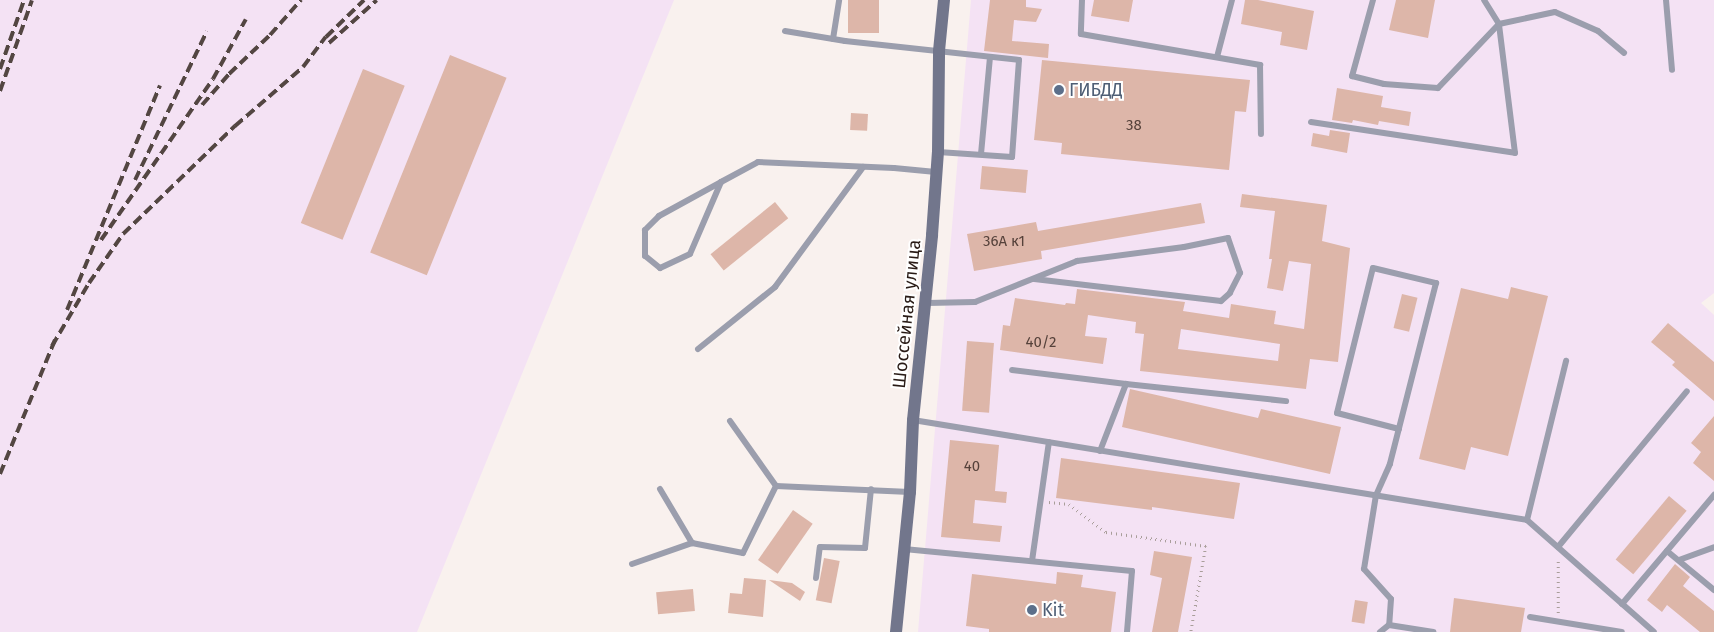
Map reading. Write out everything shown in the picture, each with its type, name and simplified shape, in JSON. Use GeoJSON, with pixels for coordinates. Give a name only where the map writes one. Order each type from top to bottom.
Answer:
{"type":"FeatureCollection","features":[{"type":"Feature","properties":{"kind":"main road","name":"Шоссейная улица"},"geometry":{"type":"LineString","coordinates":[[896,632],[910,492],[913,420],[927,303],[938,152],[939,50],[944,0]]}},
{"type":"Feature","properties":{"kind":"lane"},"geometry":{"type":"LineString","coordinates":[[833,39],[840,0]]}},
{"type":"Feature","properties":{"kind":"lane"},"geometry":{"type":"LineString","coordinates":[[1082,0],[1081,34],[1260,65],[1261,134]]}},
{"type":"Feature","properties":{"kind":"lane"},"geometry":{"type":"LineString","coordinates":[[1217,57],[1232,0]]}},
{"type":"Feature","properties":{"kind":"lane"},"geometry":{"type":"LineString","coordinates":[[1373,0],[1352,76],[1384,84],[1438,88],[1499,24],[1554,12],[1598,31],[1624,53]]}},
{"type":"Feature","properties":{"kind":"lane"},"geometry":{"type":"LineString","coordinates":[[1311,122],[1515,153],[1499,24],[1484,0]]}},
{"type":"Feature","properties":{"kind":"lane"},"geometry":{"type":"LineString","coordinates":[[1666,0],[1672,70]]}},
{"type":"Feature","properties":{"kind":"lane"},"geometry":{"type":"LineString","coordinates":[[785,31],[833,39],[1019,60],[1012,157],[938,152]]}},
{"type":"Feature","properties":{"kind":"lane"},"geometry":{"type":"LineString","coordinates":[[981,154],[990,57]]}},
{"type":"Feature","properties":{"kind":"lane"},"geometry":{"type":"LineString","coordinates":[[721,182],[690,254],[660,268],[644,256],[645,230],[659,216],[721,182],[758,162],[863,166],[936,172]]}},
{"type":"Feature","properties":{"kind":"lane"},"geometry":{"type":"LineString","coordinates":[[698,348],[775,287],[863,166]]}},
{"type":"Feature","properties":{"kind":"lane"},"geometry":{"type":"LineString","coordinates":[[927,303],[976,302],[1034,278],[1077,261],[1184,247],[1228,238],[1240,273],[1230,293],[1221,301],[1034,278]]}},
{"type":"Feature","properties":{"kind":"lane"},"geometry":{"type":"LineString","coordinates":[[1389,625],[1391,599],[1364,569],[1376,495],[1390,464],[1399,429],[1436,283],[1373,268],[1337,412],[1399,429]]}},
{"type":"Feature","properties":{"kind":"lane"},"geometry":{"type":"LineString","coordinates":[[1527,520],[1566,361]]}},
{"type":"Feature","properties":{"kind":"lane"},"geometry":{"type":"LineString","coordinates":[[1012,370],[1286,401]]}},
{"type":"Feature","properties":{"kind":"lane"},"geometry":{"type":"LineString","coordinates":[[1100,450],[1126,384]]}},
{"type":"Feature","properties":{"kind":"lane"},"geometry":{"type":"LineString","coordinates":[[1558,547],[1687,391]]}},
{"type":"Feature","properties":{"kind":"lane"},"geometry":{"type":"LineString","coordinates":[[913,420],[1527,520],[1654,632]]}},
{"type":"Feature","properties":{"kind":"lane"},"geometry":{"type":"LineString","coordinates":[[730,421],[776,486]]}},
{"type":"Feature","properties":{"kind":"lane"},"geometry":{"type":"LineString","coordinates":[[1032,561],[1049,442]]}},
{"type":"Feature","properties":{"kind":"lane"},"geometry":{"type":"LineString","coordinates":[[776,486],[910,492]]}},
{"type":"Feature","properties":{"kind":"lane"},"geometry":{"type":"LineString","coordinates":[[632,564],[692,542],[743,553],[776,486]]}},
{"type":"Feature","properties":{"kind":"lane"},"geometry":{"type":"LineString","coordinates":[[660,489],[692,542]]}},
{"type":"Feature","properties":{"kind":"lane"},"geometry":{"type":"LineString","coordinates":[[816,578],[820,547],[865,548],[871,489]]}},
{"type":"Feature","properties":{"kind":"lane"},"geometry":{"type":"LineString","coordinates":[[1622,604],[1714,495]]}},
{"type":"Feature","properties":{"kind":"lane"},"geometry":{"type":"LineString","coordinates":[[1679,560],[1714,548]]}},
{"type":"Feature","properties":{"kind":"lane"},"geometry":{"type":"LineString","coordinates":[[904,549],[1132,571],[1127,632]]}},
{"type":"Feature","properties":{"kind":"lane"},"geometry":{"type":"LineString","coordinates":[[1667,551],[1714,590]]}},
{"type":"Feature","properties":{"kind":"lane"},"geometry":{"type":"LineString","coordinates":[[1530,617],[1622,632]]}},
{"type":"Feature","properties":{"kind":"lane"},"geometry":{"type":"LineString","coordinates":[[1380,632],[1389,625],[1433,632]]}},
{"type":"Feature","properties":{"kind":"path"},"geometry":{"type":"LineString","coordinates":[[1040,501],[1069,504],[1106,532],[1206,546],[1191,632]]}},
{"type":"Feature","properties":{"kind":"path"},"geometry":{"type":"LineString","coordinates":[[1558,547],[1558,622]]}},
{"type":"Feature","properties":{"kind":"shaded area"},"geometry":{"type":"Polygon","coordinates":[[[0,0],[674,0],[417,632],[0,632],[0,0]]]}},
{"type":"Feature","properties":{"kind":"shaded area"},"geometry":{"type":"Polygon","coordinates":[[[971,0],[1714,0],[1714,293],[1701,303],[1714,315],[1714,632],[918,632],[971,0]]]}},
{"type":"Feature","properties":{"kind":"building"},"geometry":{"type":"Polygon","coordinates":[[[848,0],[879,0],[879,33],[848,33],[848,0]]]}},
{"type":"Feature","properties":{"kind":"building"},"geometry":{"type":"Polygon","coordinates":[[[990,0],[1026,0],[1026,7],[1042,9],[1036,22],[1014,20],[1012,41],[1049,44],[1048,58],[984,51],[990,0]]]}},
{"type":"Feature","properties":{"kind":"building"},"geometry":{"type":"Polygon","coordinates":[[[1094,0],[1133,0],[1129,22],[1091,16],[1094,0]]]}},
{"type":"Feature","properties":{"kind":"building"},"geometry":{"type":"Polygon","coordinates":[[[1245,0],[1258,0],[1314,11],[1307,50],[1280,45],[1282,32],[1241,24],[1245,0]]]}},
{"type":"Feature","properties":{"kind":"building"},"geometry":{"type":"Polygon","coordinates":[[[1396,0],[1435,0],[1428,38],[1389,30],[1396,0]]]}},
{"type":"Feature","properties":{"kind":"building"},"geometry":{"type":"Polygon","coordinates":[[[450,55],[507,78],[427,275],[370,252],[450,55]]]}},
{"type":"Feature","properties":{"kind":"building"},"geometry":{"type":"Polygon","coordinates":[[[1042,60],[1250,80],[1246,112],[1235,111],[1229,170],[1061,154],[1062,143],[1034,140],[1042,60]]]}},
{"type":"Feature","properties":{"kind":"building"},"geometry":{"type":"Polygon","coordinates":[[[363,69],[405,86],[343,240],[301,223],[363,69]]]}},
{"type":"Feature","properties":{"kind":"building"},"geometry":{"type":"Polygon","coordinates":[[[1337,88],[1383,96],[1381,107],[1411,112],[1409,126],[1379,121],[1378,125],[1353,120],[1352,123],[1332,120],[1337,88]]]}},
{"type":"Feature","properties":{"kind":"building"},"geometry":{"type":"Polygon","coordinates":[[[851,113],[868,114],[867,131],[850,130],[851,113]]]}},
{"type":"Feature","properties":{"kind":"building"},"geometry":{"type":"Polygon","coordinates":[[[1330,130],[1350,133],[1347,153],[1311,146],[1313,133],[1329,136],[1330,130]]]}},
{"type":"Feature","properties":{"kind":"building"},"geometry":{"type":"Polygon","coordinates":[[[982,166],[1028,170],[1026,193],[980,189],[982,166]]]}},
{"type":"Feature","properties":{"kind":"building"},"geometry":{"type":"Polygon","coordinates":[[[1242,194],[1327,205],[1322,241],[1350,248],[1338,362],[1310,359],[1306,389],[1140,371],[1144,334],[1135,333],[1136,322],[1088,315],[1085,336],[1107,338],[1103,364],[1000,350],[1003,325],[1010,326],[1015,298],[1065,305],[1066,303],[1075,304],[1077,289],[1185,302],[1183,311],[1229,318],[1231,304],[1276,311],[1274,324],[1304,329],[1311,264],[1289,261],[1283,291],[1267,288],[1272,259],[1269,259],[1275,211],[1240,207],[1242,194]],[[1181,329],[1178,349],[1278,361],[1280,344],[1181,329]]]}},
{"type":"Feature","properties":{"kind":"building"},"geometry":{"type":"Polygon","coordinates":[[[775,202],[788,218],[724,271],[710,254],[775,202]]]}},
{"type":"Feature","properties":{"kind":"building"},"geometry":{"type":"Polygon","coordinates":[[[1201,203],[1205,223],[1041,251],[1042,259],[974,271],[967,234],[1036,222],[1038,231],[1201,203]]]}},
{"type":"Feature","properties":{"kind":"building"},"geometry":{"type":"Polygon","coordinates":[[[1511,287],[1548,296],[1508,456],[1471,447],[1465,470],[1419,459],[1461,288],[1508,299],[1511,287]]]}},
{"type":"Feature","properties":{"kind":"building"},"geometry":{"type":"Polygon","coordinates":[[[1402,294],[1418,298],[1409,332],[1394,328],[1402,294]]]}},
{"type":"Feature","properties":{"kind":"building"},"geometry":{"type":"Polygon","coordinates":[[[1668,323],[1714,362],[1714,401],[1672,365],[1675,362],[1651,342],[1668,323]]]}},
{"type":"Feature","properties":{"kind":"building"},"geometry":{"type":"Polygon","coordinates":[[[967,341],[994,343],[989,413],[962,411],[967,341]]]}},
{"type":"Feature","properties":{"kind":"building"},"geometry":{"type":"Polygon","coordinates":[[[1130,389],[1258,418],[1261,409],[1341,427],[1330,474],[1122,427],[1130,389]]]}},
{"type":"Feature","properties":{"kind":"building"},"geometry":{"type":"Polygon","coordinates":[[[1714,416],[1714,481],[1693,463],[1701,452],[1691,443],[1714,416]]]}},
{"type":"Feature","properties":{"kind":"building"},"geometry":{"type":"Polygon","coordinates":[[[950,440],[999,445],[995,491],[1007,492],[1006,503],[975,500],[973,523],[1002,526],[1000,542],[941,537],[950,440]]]}},
{"type":"Feature","properties":{"kind":"building"},"geometry":{"type":"Polygon","coordinates":[[[1061,458],[1240,483],[1234,519],[1152,507],[1152,510],[1056,498],[1061,458]]]}},
{"type":"Feature","properties":{"kind":"building"},"geometry":{"type":"Polygon","coordinates":[[[1669,496],[1687,511],[1633,574],[1616,560],[1669,496]]]}},
{"type":"Feature","properties":{"kind":"building"},"geometry":{"type":"Polygon","coordinates":[[[793,510],[813,524],[778,574],[758,560],[793,510]]]}},
{"type":"Feature","properties":{"kind":"building"},"geometry":{"type":"Polygon","coordinates":[[[1154,551],[1192,557],[1178,632],[1152,632],[1162,578],[1150,575],[1154,551]]]}},
{"type":"Feature","properties":{"kind":"building"},"geometry":{"type":"Polygon","coordinates":[[[824,558],[840,561],[832,603],[816,600],[824,558]]]}},
{"type":"Feature","properties":{"kind":"building"},"geometry":{"type":"Polygon","coordinates":[[[1675,564],[1690,577],[1683,586],[1714,611],[1714,632],[1700,632],[1667,605],[1662,612],[1647,600],[1675,564]]]}},
{"type":"Feature","properties":{"kind":"building"},"geometry":{"type":"Polygon","coordinates":[[[1057,572],[1083,575],[1081,587],[1116,592],[1111,632],[989,632],[989,629],[966,626],[972,574],[1056,584],[1057,572]]]}},
{"type":"Feature","properties":{"kind":"building"},"geometry":{"type":"Polygon","coordinates":[[[744,578],[766,580],[763,617],[728,613],[730,593],[742,594],[744,578]]]}},
{"type":"Feature","properties":{"kind":"building"},"geometry":{"type":"Polygon","coordinates":[[[769,580],[792,583],[805,592],[800,601],[769,580]]]}},
{"type":"Feature","properties":{"kind":"building"},"geometry":{"type":"Polygon","coordinates":[[[693,589],[695,611],[658,614],[656,592],[693,589]]]}},
{"type":"Feature","properties":{"kind":"building"},"geometry":{"type":"Polygon","coordinates":[[[1454,598],[1525,608],[1521,632],[1450,632],[1454,598]]]}},
{"type":"Feature","properties":{"kind":"building"},"geometry":{"type":"Polygon","coordinates":[[[1355,600],[1368,602],[1364,624],[1352,622],[1355,600]]]}},
{"type":"Feature","properties":{"kind":"railway"},"geometry":{"type":"LineString","coordinates":[[0,69],[24,0]]}},
{"type":"Feature","properties":{"kind":"railway"},"geometry":{"type":"LineString","coordinates":[[0,91],[32,0]]}},
{"type":"Feature","properties":{"kind":"railway"},"geometry":{"type":"LineString","coordinates":[[202,105],[229,74],[270,35],[301,0]]}},
{"type":"Feature","properties":{"kind":"railway"},"geometry":{"type":"LineString","coordinates":[[52,346],[89,283],[123,234],[235,126],[303,67],[326,37],[364,0]]}},
{"type":"Feature","properties":{"kind":"railway"},"geometry":{"type":"LineString","coordinates":[[329,43],[377,0]]}},
{"type":"Feature","properties":{"kind":"railway"},"geometry":{"type":"LineString","coordinates":[[101,240],[213,79],[246,19]]}},
{"type":"Feature","properties":{"kind":"railway"},"geometry":{"type":"LineString","coordinates":[[135,180],[207,31]]}},
{"type":"Feature","properties":{"kind":"railway"},"geometry":{"type":"LineString","coordinates":[[67,310],[160,85]]}},
{"type":"Feature","properties":{"kind":"railway"},"geometry":{"type":"LineString","coordinates":[[0,474],[55,340]]}},
{"type":"Feature","properties":{"kind":"place","name":"ГИБДД"},"geometry":{"type":"Point","coordinates":[1059,90]}},
{"type":"Feature","properties":{"kind":"place","name":"Kit"},"geometry":{"type":"Point","coordinates":[1032,610]}}]}
